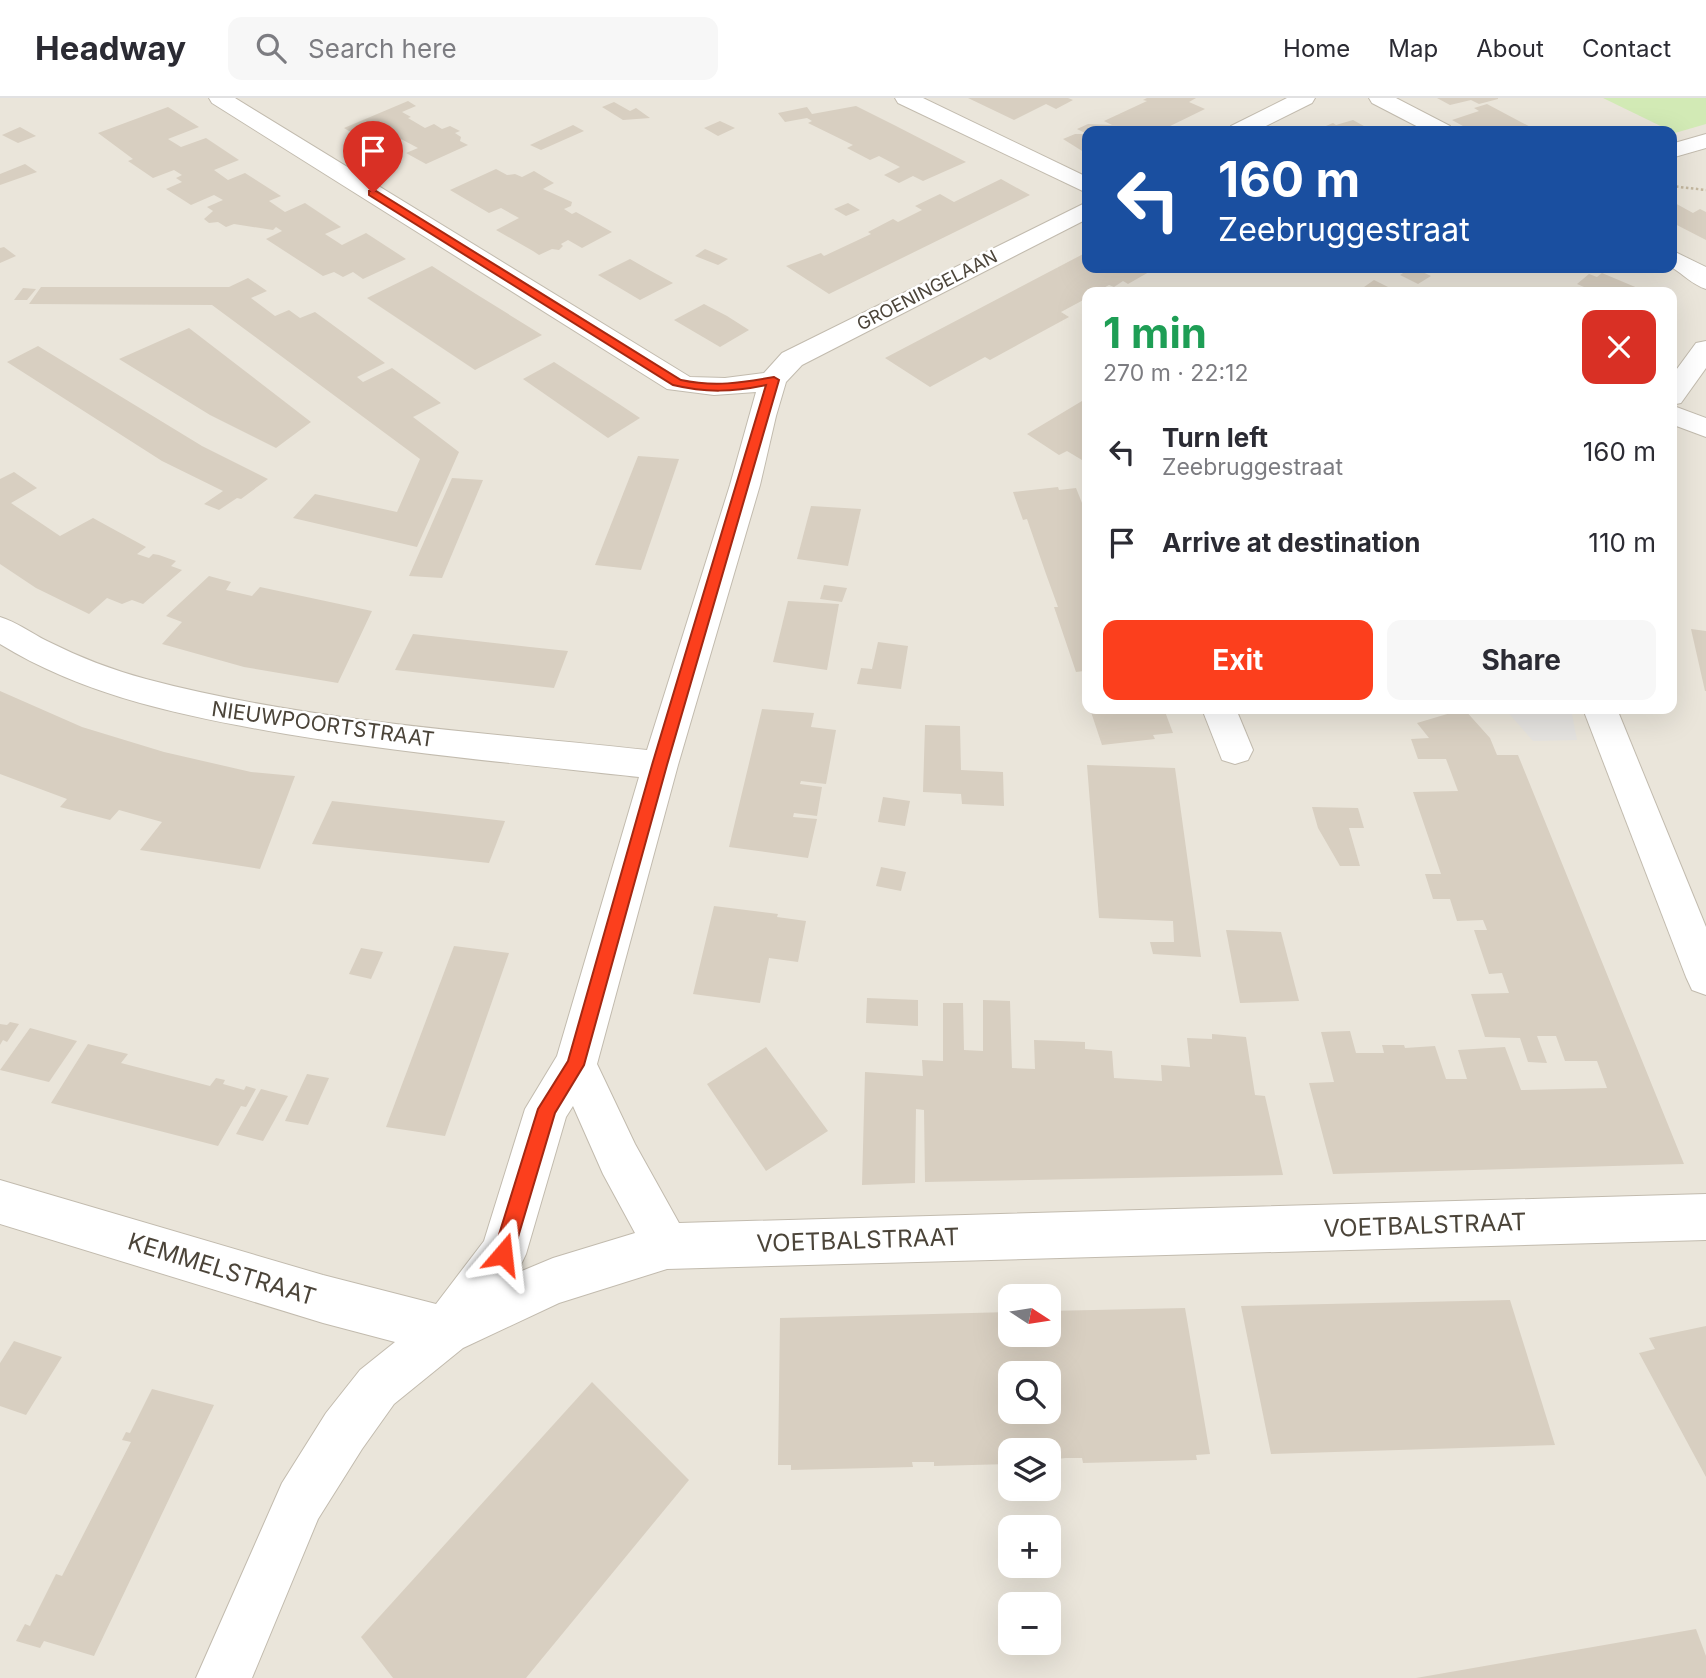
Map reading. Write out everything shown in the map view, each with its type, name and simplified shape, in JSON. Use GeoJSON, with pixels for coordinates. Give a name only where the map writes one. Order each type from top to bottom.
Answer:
{"type":"FeatureCollection","features":[{"type":"Feature","properties":{"kind":"street"},"geometry":{"type":"LineString","coordinates":[[220,98],[677,383],[705,388],[732,388],[774,380],[660,765],[576,1065],[547,1109],[503,1254],[446,1331]]}},
{"type":"Feature","properties":{"kind":"street"},"geometry":{"type":"LineString","coordinates":[[906,98],[1082,184]]}},
{"type":"Feature","properties":{"kind":"street"},"geometry":{"type":"LineString","coordinates":[[1249,126],[1304,98]]}},
{"type":"Feature","properties":{"kind":"street"},"geometry":{"type":"LineString","coordinates":[[1380,98],[1433,126]]}},
{"type":"Feature","properties":{"kind":"street"},"geometry":{"type":"LineString","coordinates":[[1677,149],[1706,141]]}},
{"type":"Feature","properties":{"kind":"street","name":"GROENINGELAAN"},"geometry":{"type":"LineString","coordinates":[[774,380],[792,359],[1082,212]]}},
{"type":"Feature","properties":{"kind":"street"},"geometry":{"type":"LineString","coordinates":[[1677,260],[1696,271],[1706,281]]}},
{"type":"Feature","properties":{"kind":"street"},"geometry":{"type":"LineString","coordinates":[[1677,389],[1706,349]]}},
{"type":"Feature","properties":{"kind":"street"},"geometry":{"type":"LineString","coordinates":[[1677,416],[1706,428]]}},
{"type":"Feature","properties":{"kind":"street","name":"NIEUWPOORTSTRAAT"},"geometry":{"type":"LineString","coordinates":[[0,629],[39,652],[79,668],[161,697],[212,709],[346,731],[660,765]]}},
{"type":"Feature","properties":{"kind":"street"},"geometry":{"type":"LineString","coordinates":[[1221,714],[1235,750]]}},
{"type":"Feature","properties":{"kind":"street"},"geometry":{"type":"LineString","coordinates":[[1602,714],[1706,977]]}},
{"type":"Feature","properties":{"kind":"street"},"geometry":{"type":"LineString","coordinates":[[576,1065],[620,1159],[667,1246]]}},
{"type":"Feature","properties":{"kind":"street","name":"KEMMELSTRAAT"},"geometry":{"type":"LineString","coordinates":[[0,1202],[323,1299],[446,1331]]}},
{"type":"Feature","properties":{"kind":"street","name":"VOETBALSTRAAT"},"geometry":{"type":"LineString","coordinates":[[224,1678],[300,1501],[344,1431],[377,1387],[446,1331],[553,1280],[667,1246],[1706,1217]]}},
{"type":"Feature","properties":{"kind":"path"},"geometry":{"type":"LineString","coordinates":[[1677,187],[1706,190]]}},
{"type":"Feature","properties":{"kind":"shaded area"},"geometry":{"type":"Polygon","coordinates":[[[0,98],[1706,98],[1706,1678],[0,1678],[0,98]]]}},
{"type":"Feature","properties":{"kind":"shaded area"},"geometry":{"type":"Polygon","coordinates":[[[1509,714],[1572,714],[1577,740],[1533,741],[1509,714]]]}},
{"type":"Feature","properties":{"kind":"green space"},"geometry":{"type":"Polygon","coordinates":[[[1603,98],[1706,98],[1706,124],[1677,132],[1677,126],[1661,126],[1603,98]]]}},
{"type":"Feature","properties":{"kind":"building"},"geometry":{"type":"Polygon","coordinates":[[[968,98],[1073,100],[1056,109],[1046,104],[1014,120],[968,98]]]}},
{"type":"Feature","properties":{"kind":"building"},"geometry":{"type":"Polygon","coordinates":[[[1196,98],[1189,102],[1205,109],[1170,126],[1084,126],[1112,125],[1104,121],[1147,101],[1143,100],[1196,98]]]}},
{"type":"Feature","properties":{"kind":"building"},"geometry":{"type":"Polygon","coordinates":[[[1437,98],[1498,99],[1479,104],[1471,100],[1450,105],[1437,98]]]}},
{"type":"Feature","properties":{"kind":"building"},"geometry":{"type":"Polygon","coordinates":[[[408,101],[416,106],[402,112],[411,117],[408,118],[425,128],[434,124],[442,129],[450,126],[460,131],[455,133],[461,137],[460,141],[468,145],[426,164],[406,153],[418,148],[401,139],[379,149],[344,128],[408,101]]]}},
{"type":"Feature","properties":{"kind":"building"},"geometry":{"type":"Polygon","coordinates":[[[614,102],[630,111],[636,108],[650,118],[623,120],[602,107],[614,102]]]}},
{"type":"Feature","properties":{"kind":"building"},"geometry":{"type":"Polygon","coordinates":[[[1487,104],[1529,126],[1463,126],[1452,120],[1479,111],[1474,108],[1487,104]]]}},
{"type":"Feature","properties":{"kind":"building"},"geometry":{"type":"Polygon","coordinates":[[[856,106],[966,162],[923,181],[913,176],[899,183],[884,175],[900,167],[879,156],[870,160],[847,148],[853,145],[808,123],[812,121],[807,118],[785,122],[778,113],[807,107],[812,114],[856,106]]]}},
{"type":"Feature","properties":{"kind":"building"},"geometry":{"type":"Polygon","coordinates":[[[168,107],[199,127],[168,139],[181,147],[206,138],[239,160],[214,170],[228,180],[245,173],[281,196],[269,201],[285,212],[305,203],[341,227],[325,234],[342,245],[366,233],[406,259],[363,279],[353,272],[343,277],[334,272],[323,276],[266,239],[282,231],[276,227],[273,230],[234,224],[226,227],[218,222],[209,223],[204,219],[213,211],[207,207],[223,200],[214,195],[191,205],[166,189],[182,182],[176,178],[182,175],[174,170],[153,178],[128,161],[133,159],[98,133],[168,107]]]}},
{"type":"Feature","properties":{"kind":"building"},"geometry":{"type":"Polygon","coordinates":[[[1353,120],[1364,126],[1326,126],[1333,123],[1336,125],[1353,120]]]}},
{"type":"Feature","properties":{"kind":"building"},"geometry":{"type":"Polygon","coordinates":[[[720,121],[735,128],[718,136],[704,128],[720,121]]]}},
{"type":"Feature","properties":{"kind":"building"},"geometry":{"type":"Polygon","coordinates":[[[573,125],[584,131],[541,150],[530,145],[573,125]]]}},
{"type":"Feature","properties":{"kind":"building"},"geometry":{"type":"Polygon","coordinates":[[[20,127],[36,136],[18,143],[2,135],[20,127]]]}},
{"type":"Feature","properties":{"kind":"building"},"geometry":{"type":"Polygon","coordinates":[[[1082,134],[1082,151],[1063,139],[1082,134]]]}},
{"type":"Feature","properties":{"kind":"building"},"geometry":{"type":"Polygon","coordinates":[[[25,164],[37,172],[0,185],[0,174],[25,164]]]}},
{"type":"Feature","properties":{"kind":"building"},"geometry":{"type":"Polygon","coordinates":[[[496,169],[507,175],[522,177],[534,171],[554,183],[543,189],[572,202],[571,206],[564,209],[572,214],[576,212],[612,232],[582,248],[568,240],[561,244],[563,246],[559,250],[552,249],[539,255],[496,230],[519,218],[501,208],[489,213],[450,190],[496,169]]]}},
{"type":"Feature","properties":{"kind":"building"},"geometry":{"type":"Polygon","coordinates":[[[1001,179],[1030,195],[829,294],[786,266],[821,253],[824,256],[871,234],[868,232],[893,219],[898,222],[922,210],[915,206],[940,194],[954,202],[1001,179]]]}},
{"type":"Feature","properties":{"kind":"building"},"geometry":{"type":"Polygon","coordinates":[[[848,203],[860,210],[846,216],[834,209],[848,203]]]}},
{"type":"Feature","properties":{"kind":"building"},"geometry":{"type":"Polygon","coordinates":[[[1677,204],[1693,213],[1700,209],[1706,212],[1706,240],[1677,225],[1677,204]]]}},
{"type":"Feature","properties":{"kind":"building"},"geometry":{"type":"Polygon","coordinates":[[[4,247],[16,256],[0,263],[0,248],[4,247]]]}},
{"type":"Feature","properties":{"kind":"building"},"geometry":{"type":"Polygon","coordinates":[[[705,249],[728,259],[718,265],[695,256],[705,249]]]}},
{"type":"Feature","properties":{"kind":"building"},"geometry":{"type":"Polygon","coordinates":[[[1082,255],[1082,273],[1147,273],[1128,284],[1123,281],[1114,287],[1082,287],[1082,301],[1061,312],[1069,317],[990,360],[985,357],[930,387],[885,358],[1082,255]]]}},
{"type":"Feature","properties":{"kind":"building"},"geometry":{"type":"Polygon","coordinates":[[[630,259],[673,283],[640,300],[598,275],[630,259]]]}},
{"type":"Feature","properties":{"kind":"building"},"geometry":{"type":"Polygon","coordinates":[[[432,266],[542,335],[475,370],[367,298],[432,266]]]}},
{"type":"Feature","properties":{"kind":"building"},"geometry":{"type":"Polygon","coordinates":[[[1425,273],[1431,276],[1418,284],[1400,275],[1425,273]]]}},
{"type":"Feature","properties":{"kind":"building"},"geometry":{"type":"Polygon","coordinates":[[[1602,273],[1635,287],[1584,287],[1577,284],[1589,274],[1597,277],[1602,273]]]}},
{"type":"Feature","properties":{"kind":"building"},"geometry":{"type":"Polygon","coordinates":[[[248,278],[267,291],[251,298],[275,316],[289,310],[300,318],[315,312],[385,363],[357,377],[363,382],[392,368],[441,403],[413,417],[459,452],[417,547],[293,518],[315,494],[397,512],[420,459],[212,305],[29,304],[41,287],[229,287],[248,278]]]}},
{"type":"Feature","properties":{"kind":"building"},"geometry":{"type":"Polygon","coordinates":[[[1374,280],[1388,287],[1364,287],[1374,280]]]}},
{"type":"Feature","properties":{"kind":"building"},"geometry":{"type":"Polygon","coordinates":[[[23,288],[36,289],[27,300],[14,300],[23,288]]]}},
{"type":"Feature","properties":{"kind":"building"},"geometry":{"type":"Polygon","coordinates":[[[704,304],[749,330],[720,347],[674,320],[704,304]]]}},
{"type":"Feature","properties":{"kind":"building"},"geometry":{"type":"Polygon","coordinates":[[[189,328],[311,422],[276,448],[210,415],[119,359],[189,328]]]}},
{"type":"Feature","properties":{"kind":"building"},"geometry":{"type":"Polygon","coordinates":[[[38,346],[202,446],[268,479],[241,499],[237,498],[219,510],[204,504],[223,491],[162,461],[7,362],[38,346]]]}},
{"type":"Feature","properties":{"kind":"building"},"geometry":{"type":"Polygon","coordinates":[[[554,362],[640,418],[608,438],[523,379],[554,362]]]}},
{"type":"Feature","properties":{"kind":"building"},"geometry":{"type":"Polygon","coordinates":[[[1082,401],[1082,460],[1067,451],[1059,455],[1027,434],[1082,401]]]}},
{"type":"Feature","properties":{"kind":"building"},"geometry":{"type":"Polygon","coordinates":[[[638,456],[679,459],[641,570],[595,565],[638,456]]]}},
{"type":"Feature","properties":{"kind":"building"},"geometry":{"type":"Polygon","coordinates":[[[14,472],[37,488],[11,503],[60,536],[93,518],[146,547],[137,554],[149,558],[153,554],[159,555],[176,561],[171,566],[182,570],[143,604],[132,600],[122,604],[107,598],[89,614],[36,588],[0,564],[0,479],[14,472]]]}},
{"type":"Feature","properties":{"kind":"building"},"geometry":{"type":"Polygon","coordinates":[[[452,478],[483,480],[442,578],[409,576],[452,478]]]}},
{"type":"Feature","properties":{"kind":"building"},"geometry":{"type":"Polygon","coordinates":[[[1058,487],[1059,490],[1076,488],[1082,503],[1082,671],[1076,672],[1054,607],[1058,607],[1027,519],[1023,520],[1013,492],[1058,487]]]}},
{"type":"Feature","properties":{"kind":"building"},"geometry":{"type":"Polygon","coordinates":[[[811,506],[861,509],[848,566],[797,559],[811,506]]]}},
{"type":"Feature","properties":{"kind":"building"},"geometry":{"type":"Polygon","coordinates":[[[209,576],[231,582],[226,590],[252,596],[260,587],[372,611],[338,683],[244,667],[162,644],[182,622],[166,616],[209,576]]]}},
{"type":"Feature","properties":{"kind":"building"},"geometry":{"type":"Polygon","coordinates":[[[824,585],[847,588],[842,602],[820,599],[824,585]]]}},
{"type":"Feature","properties":{"kind":"building"},"geometry":{"type":"Polygon","coordinates":[[[788,601],[839,604],[827,670],[773,662],[788,601]]]}},
{"type":"Feature","properties":{"kind":"building"},"geometry":{"type":"Polygon","coordinates":[[[1691,629],[1706,631],[1706,691],[1705,691],[1691,629]]]}},
{"type":"Feature","properties":{"kind":"building"},"geometry":{"type":"Polygon","coordinates":[[[413,634],[568,651],[554,688],[395,670],[413,634]]]}},
{"type":"Feature","properties":{"kind":"building"},"geometry":{"type":"Polygon","coordinates":[[[878,642],[908,646],[901,689],[857,684],[861,668],[872,669],[878,642]]]}},
{"type":"Feature","properties":{"kind":"building"},"geometry":{"type":"Polygon","coordinates":[[[0,691],[82,727],[164,752],[251,772],[295,776],[260,869],[140,850],[162,822],[119,810],[110,820],[60,807],[67,799],[0,774],[0,691]]]}},
{"type":"Feature","properties":{"kind":"building"},"geometry":{"type":"Polygon","coordinates":[[[762,709],[814,713],[811,727],[836,730],[826,784],[801,781],[800,784],[822,787],[817,816],[794,813],[793,817],[817,819],[808,858],[729,847],[762,709]]]}},
{"type":"Feature","properties":{"kind":"building"},"geometry":{"type":"Polygon","coordinates":[[[1092,714],[1166,714],[1173,733],[1153,735],[1155,739],[1102,745],[1092,714]]]}},
{"type":"Feature","properties":{"kind":"building"},"geometry":{"type":"Polygon","coordinates":[[[1447,714],[1468,714],[1490,738],[1497,755],[1518,755],[1684,1164],[1333,1174],[1309,1083],[1334,1082],[1321,1032],[1350,1031],[1356,1053],[1384,1053],[1382,1045],[1404,1045],[1405,1048],[1435,1046],[1446,1079],[1467,1079],[1458,1050],[1505,1047],[1521,1090],[1607,1088],[1597,1061],[1565,1061],[1556,1036],[1537,1036],[1547,1063],[1528,1062],[1520,1038],[1485,1037],[1471,994],[1509,993],[1502,973],[1489,974],[1474,930],[1487,930],[1483,920],[1457,921],[1450,899],[1433,899],[1425,874],[1441,874],[1413,792],[1458,791],[1446,759],[1418,759],[1411,739],[1429,738],[1417,723],[1447,714]]]}},
{"type":"Feature","properties":{"kind":"building"},"geometry":{"type":"Polygon","coordinates":[[[925,725],[960,726],[961,770],[1003,772],[1004,806],[962,804],[961,794],[923,792],[925,725]]]}},
{"type":"Feature","properties":{"kind":"building"},"geometry":{"type":"Polygon","coordinates":[[[1087,765],[1175,768],[1201,957],[1153,954],[1150,942],[1174,942],[1173,921],[1099,918],[1087,765]]]}},
{"type":"Feature","properties":{"kind":"building"},"geometry":{"type":"Polygon","coordinates":[[[883,797],[910,801],[905,826],[878,822],[883,797]]]}},
{"type":"Feature","properties":{"kind":"building"},"geometry":{"type":"Polygon","coordinates":[[[332,801],[505,821],[489,863],[312,844],[332,801]]]}},
{"type":"Feature","properties":{"kind":"building"},"geometry":{"type":"Polygon","coordinates":[[[1312,807],[1358,808],[1364,828],[1349,828],[1360,866],[1340,866],[1318,828],[1312,807]]]}},
{"type":"Feature","properties":{"kind":"building"},"geometry":{"type":"Polygon","coordinates":[[[881,867],[906,872],[901,891],[876,886],[881,867]]]}},
{"type":"Feature","properties":{"kind":"building"},"geometry":{"type":"Polygon","coordinates":[[[714,906],[778,914],[777,917],[806,921],[798,962],[769,958],[760,1003],[693,994],[714,906]]]}},
{"type":"Feature","properties":{"kind":"building"},"geometry":{"type":"Polygon","coordinates":[[[1226,930],[1281,932],[1299,1001],[1240,1003],[1226,930]]]}},
{"type":"Feature","properties":{"kind":"building"},"geometry":{"type":"Polygon","coordinates":[[[454,946],[509,953],[445,1136],[386,1127],[454,946]]]}},
{"type":"Feature","properties":{"kind":"building"},"geometry":{"type":"Polygon","coordinates":[[[361,948],[383,952],[371,979],[349,974],[361,948]]]}},
{"type":"Feature","properties":{"kind":"building"},"geometry":{"type":"Polygon","coordinates":[[[867,998],[918,1000],[918,1026],[866,1023],[867,998]]]}},
{"type":"Feature","properties":{"kind":"building"},"geometry":{"type":"Polygon","coordinates":[[[983,1000],[1010,1001],[1012,1068],[1035,1069],[1034,1040],[1085,1042],[1085,1049],[1112,1051],[1114,1078],[1162,1081],[1161,1065],[1190,1067],[1187,1038],[1212,1039],[1212,1034],[1246,1037],[1255,1095],[1265,1096],[1283,1175],[925,1182],[924,1110],[916,1109],[915,1183],[862,1185],[865,1072],[923,1076],[922,1060],[943,1061],[943,1003],[963,1003],[964,1050],[983,1051],[983,1000]]]}},
{"type":"Feature","properties":{"kind":"building"},"geometry":{"type":"Polygon","coordinates":[[[10,1022],[19,1024],[7,1042],[3,1040],[0,1045],[0,1024],[7,1025],[10,1022]]]}},
{"type":"Feature","properties":{"kind":"building"},"geometry":{"type":"Polygon","coordinates":[[[30,1028],[77,1041],[49,1082],[0,1070],[30,1028]]]}},
{"type":"Feature","properties":{"kind":"building"},"geometry":{"type":"Polygon","coordinates":[[[88,1044],[128,1054],[121,1063],[210,1086],[216,1078],[225,1080],[223,1084],[244,1090],[246,1086],[256,1089],[246,1107],[241,1106],[218,1146],[51,1103],[88,1044]]]}},
{"type":"Feature","properties":{"kind":"building"},"geometry":{"type":"Polygon","coordinates":[[[766,1047],[828,1131],[766,1171],[707,1084],[766,1047]]]}},
{"type":"Feature","properties":{"kind":"building"},"geometry":{"type":"Polygon","coordinates":[[[307,1074],[329,1078],[308,1125],[285,1121],[307,1074]]]}},
{"type":"Feature","properties":{"kind":"building"},"geometry":{"type":"Polygon","coordinates":[[[261,1089],[288,1096],[263,1141],[236,1134],[261,1089]]]}},
{"type":"Feature","properties":{"kind":"building"},"geometry":{"type":"Polygon","coordinates":[[[1510,1300],[1555,1445],[1271,1454],[1241,1306],[1510,1300]]]}},
{"type":"Feature","properties":{"kind":"building"},"geometry":{"type":"Polygon","coordinates":[[[1185,1308],[1210,1454],[1196,1455],[1197,1460],[1083,1463],[1082,1458],[1061,1458],[1061,1438],[998,1438],[998,1464],[934,1466],[934,1462],[912,1462],[913,1467],[791,1470],[791,1465],[778,1465],[780,1318],[998,1312],[998,1348],[1060,1348],[1061,1311],[1185,1308]]]}},
{"type":"Feature","properties":{"kind":"building"},"geometry":{"type":"Polygon","coordinates":[[[1706,1326],[1706,1477],[1639,1353],[1655,1349],[1649,1338],[1706,1326]]]}},
{"type":"Feature","properties":{"kind":"building"},"geometry":{"type":"Polygon","coordinates":[[[14,1341],[62,1357],[26,1415],[0,1406],[0,1363],[14,1341]]]}},
{"type":"Feature","properties":{"kind":"building"},"geometry":{"type":"Polygon","coordinates":[[[592,1382],[689,1480],[526,1678],[393,1678],[361,1637],[592,1382]]]}},
{"type":"Feature","properties":{"kind":"building"},"geometry":{"type":"Polygon","coordinates":[[[152,1389],[214,1405],[94,1656],[44,1641],[40,1648],[16,1641],[25,1624],[30,1626],[56,1574],[62,1576],[131,1442],[122,1440],[126,1432],[130,1433],[152,1389]]]}},
{"type":"Feature","properties":{"kind":"building"},"geometry":{"type":"Polygon","coordinates":[[[1696,1629],[1706,1656],[1706,1678],[1416,1678],[1696,1629]]]}},
{"type":"Feature","properties":{"kind":"route"},"geometry":{"type":"LineString","coordinates":[[373,193],[677,383],[705,388],[732,388],[774,380],[660,765],[576,1065],[547,1109],[503,1254]]}}]}
